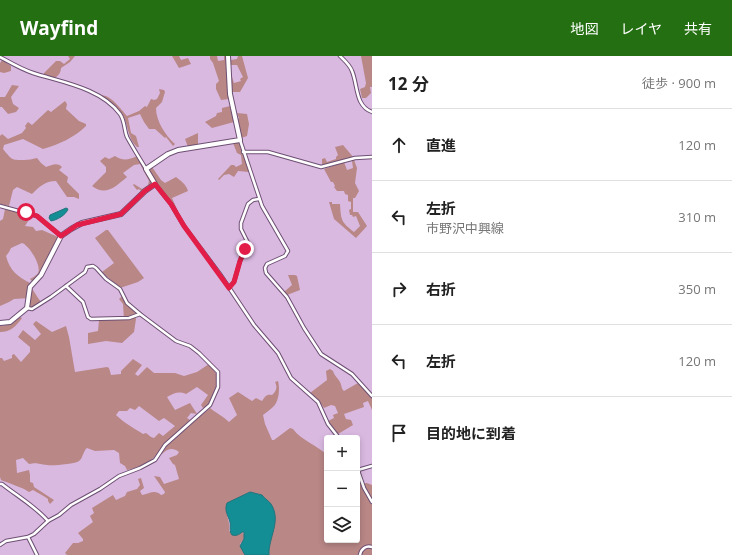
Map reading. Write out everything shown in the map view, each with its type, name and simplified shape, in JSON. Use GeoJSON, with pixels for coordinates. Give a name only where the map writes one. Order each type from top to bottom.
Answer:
{"type":"FeatureCollection","features":[{"type":"Feature","properties":{"kind":"main road"},"geometry":{"type":"LineString","coordinates":[[0,323],[7,324],[13,321],[27,308],[30,287],[41,275],[61,236],[77,225],[121,214],[145,191],[155,184],[146,169],[168,154],[178,150],[240,140],[230,94],[228,56]]}},
{"type":"Feature","properties":{"kind":"street"},"geometry":{"type":"LineString","coordinates":[[340,56],[352,69],[362,105],[364,108],[372,112]]}},
{"type":"Feature","properties":{"kind":"street"},"geometry":{"type":"LineString","coordinates":[[0,57],[15,66],[32,73],[57,79],[89,91],[109,103],[115,108],[122,118],[127,136],[146,169]]}},
{"type":"Feature","properties":{"kind":"street"},"geometry":{"type":"LineString","coordinates":[[240,140],[259,199],[288,251],[285,256],[267,264],[265,268],[266,273],[287,296],[304,328],[321,354],[352,374],[372,396]]}},
{"type":"Feature","properties":{"kind":"street"},"geometry":{"type":"LineString","coordinates":[[243,152],[268,152],[321,167],[355,158],[372,157]]}},
{"type":"Feature","properties":{"kind":"street"},"geometry":{"type":"LineString","coordinates":[[155,184],[171,204],[187,231],[254,325],[278,353],[291,378],[318,402],[328,424],[336,435]]}},
{"type":"Feature","properties":{"kind":"street"},"geometry":{"type":"LineString","coordinates":[[229,288],[234,282],[240,261],[248,244],[241,227],[246,206],[253,200],[259,199]]}},
{"type":"Feature","properties":{"kind":"street"},"geometry":{"type":"LineString","coordinates":[[0,206],[37,216],[61,236]]}},
{"type":"Feature","properties":{"kind":"street"},"geometry":{"type":"LineString","coordinates":[[0,545],[6,541],[28,537],[39,530],[48,521],[59,515],[71,504],[100,489],[119,476],[140,468],[155,460],[165,445],[210,405],[218,387],[218,372],[199,353],[190,346],[176,341],[140,314],[127,303],[120,289],[106,279],[93,266],[87,267],[85,272],[32,309],[27,308]]}},
{"type":"Feature","properties":{"kind":"street"},"geometry":{"type":"LineString","coordinates":[[66,286],[83,302],[88,317],[91,319],[129,318],[140,314]]}},
{"type":"Feature","properties":{"kind":"street"},"geometry":{"type":"LineString","coordinates":[[360,469],[372,466]]}},
{"type":"Feature","properties":{"kind":"street"},"geometry":{"type":"LineString","coordinates":[[359,471],[364,488],[372,502]]}},
{"type":"Feature","properties":{"kind":"street"},"geometry":{"type":"LineString","coordinates":[[0,484],[20,496],[48,521]]}},
{"type":"Feature","properties":{"kind":"street"},"geometry":{"type":"LineString","coordinates":[[28,537],[37,555]]}},
{"type":"Feature","properties":{"kind":"street"},"geometry":{"type":"LineString","coordinates":[[360,555],[361,551],[365,547],[372,547]]}},
{"type":"Feature","properties":{"kind":"shaded area"},"geometry":{"type":"Polygon","coordinates":[[[68,56],[75,56],[70,62],[61,68],[58,76],[55,78],[44,75],[44,73],[56,61],[60,61],[64,64],[70,59],[68,56]]]}},
{"type":"Feature","properties":{"kind":"shaded area"},"geometry":{"type":"Polygon","coordinates":[[[172,56],[179,56],[181,60],[188,58],[191,64],[179,68],[172,56]]]}},
{"type":"Feature","properties":{"kind":"shaded area"},"geometry":{"type":"Polygon","coordinates":[[[210,56],[217,56],[218,61],[224,60],[224,56],[226,56],[229,99],[221,100],[216,89],[216,84],[219,81],[210,56]]]}},
{"type":"Feature","properties":{"kind":"shaded area"},"geometry":{"type":"Polygon","coordinates":[[[238,56],[242,56],[248,78],[240,92],[232,92],[230,78],[232,77],[234,83],[241,81],[240,79],[243,77],[237,65],[231,65],[231,60],[237,59],[238,56]]]}},
{"type":"Feature","properties":{"kind":"shaded area"},"geometry":{"type":"Polygon","coordinates":[[[361,56],[372,56],[372,87],[370,87],[371,93],[366,98],[362,98],[360,89],[365,87],[366,83],[361,56]]]}},
{"type":"Feature","properties":{"kind":"shaded area"},"geometry":{"type":"Polygon","coordinates":[[[2,60],[11,66],[11,71],[4,73],[0,72],[0,63],[2,60]]]}},
{"type":"Feature","properties":{"kind":"shaded area"},"geometry":{"type":"Polygon","coordinates":[[[12,85],[19,86],[11,97],[13,104],[19,108],[16,112],[8,114],[2,107],[0,107],[0,97],[5,97],[12,85]]]}},
{"type":"Feature","properties":{"kind":"shaded area"},"geometry":{"type":"Polygon","coordinates":[[[159,89],[164,90],[165,92],[162,102],[156,108],[156,113],[159,123],[175,144],[173,146],[166,137],[165,138],[155,129],[149,129],[140,114],[128,118],[131,133],[136,136],[139,147],[137,147],[131,140],[125,120],[121,113],[100,95],[104,95],[111,99],[127,116],[139,111],[145,106],[147,107],[151,99],[157,99],[160,93],[159,89]]]}},
{"type":"Feature","properties":{"kind":"shaded area"},"geometry":{"type":"Polygon","coordinates":[[[65,101],[67,104],[66,109],[79,121],[86,124],[86,126],[77,134],[43,149],[23,139],[4,145],[3,149],[10,157],[14,159],[26,160],[37,158],[46,167],[54,164],[60,165],[62,167],[59,170],[68,177],[67,182],[79,194],[79,199],[67,197],[56,181],[52,181],[45,183],[32,194],[17,187],[13,190],[9,206],[0,204],[0,136],[2,134],[8,139],[22,133],[28,122],[32,125],[48,110],[51,112],[65,101]]]}},
{"type":"Feature","properties":{"kind":"shaded area"},"geometry":{"type":"Polygon","coordinates":[[[230,106],[235,120],[234,122],[212,128],[205,122],[216,116],[217,113],[222,112],[222,108],[230,106]]]}},
{"type":"Feature","properties":{"kind":"shaded area"},"geometry":{"type":"Polygon","coordinates":[[[237,113],[247,114],[249,124],[247,136],[241,138],[237,119],[239,118],[237,113]]]}},
{"type":"Feature","properties":{"kind":"shaded area"},"geometry":{"type":"Polygon","coordinates":[[[198,133],[198,144],[188,147],[185,139],[198,133]]]}},
{"type":"Feature","properties":{"kind":"shaded area"},"geometry":{"type":"Polygon","coordinates":[[[233,143],[239,143],[249,172],[238,171],[234,177],[229,174],[224,175],[219,180],[218,179],[231,165],[236,167],[242,164],[241,155],[237,153],[233,143]]]}},
{"type":"Feature","properties":{"kind":"shaded area"},"geometry":{"type":"Polygon","coordinates":[[[343,145],[354,158],[322,165],[322,159],[325,158],[327,162],[336,159],[338,155],[335,147],[343,145]]]}},
{"type":"Feature","properties":{"kind":"shaded area"},"geometry":{"type":"Polygon","coordinates":[[[115,156],[120,159],[126,159],[137,156],[154,183],[142,192],[139,189],[137,190],[133,185],[134,184],[142,189],[148,185],[149,181],[140,164],[134,165],[123,173],[127,177],[111,189],[102,190],[92,186],[106,172],[106,167],[100,161],[105,157],[109,159],[115,156]]]}},
{"type":"Feature","properties":{"kind":"shaded area"},"geometry":{"type":"Polygon","coordinates":[[[354,160],[357,168],[355,183],[359,191],[355,198],[353,198],[353,212],[358,212],[367,226],[356,238],[334,219],[329,202],[332,202],[332,204],[340,204],[342,220],[346,226],[354,232],[360,226],[356,216],[353,217],[350,215],[349,210],[351,209],[351,202],[348,201],[348,195],[345,194],[344,191],[337,191],[324,169],[344,162],[347,170],[353,168],[352,161],[354,160]]]}},
{"type":"Feature","properties":{"kind":"shaded area"},"geometry":{"type":"Polygon","coordinates":[[[152,167],[161,180],[165,183],[176,177],[186,186],[188,191],[172,198],[178,211],[177,213],[148,170],[152,167]]]}},
{"type":"Feature","properties":{"kind":"shaded area"},"geometry":{"type":"Polygon","coordinates":[[[66,208],[68,209],[63,215],[51,221],[49,218],[50,215],[66,208]]]}},
{"type":"Feature","properties":{"kind":"shaded area"},"geometry":{"type":"Polygon","coordinates":[[[5,209],[32,215],[25,226],[33,227],[36,231],[42,230],[58,237],[42,270],[33,282],[30,279],[36,276],[39,270],[37,261],[25,245],[22,243],[11,248],[6,256],[12,269],[21,278],[30,283],[29,285],[41,302],[32,307],[29,307],[30,298],[14,299],[0,306],[0,221],[3,219],[5,209]]]}},
{"type":"Feature","properties":{"kind":"shaded area"},"geometry":{"type":"Polygon","coordinates":[[[108,230],[144,278],[138,282],[120,288],[102,272],[114,263],[95,238],[108,230]]]}},
{"type":"Feature","properties":{"kind":"shaded area"},"geometry":{"type":"Polygon","coordinates":[[[288,275],[297,276],[300,290],[287,295],[285,291],[292,285],[288,275]]]}},
{"type":"Feature","properties":{"kind":"shaded area"},"geometry":{"type":"Polygon","coordinates":[[[122,296],[126,304],[138,313],[135,316],[134,332],[122,343],[106,341],[88,344],[88,333],[98,331],[99,320],[124,320],[123,304],[119,299],[122,296]]]}},
{"type":"Feature","properties":{"kind":"shaded area"},"geometry":{"type":"Polygon","coordinates":[[[20,317],[22,318],[13,328],[0,332],[0,326],[7,325],[20,317]]]}},
{"type":"Feature","properties":{"kind":"shaded area"},"geometry":{"type":"Polygon","coordinates":[[[36,321],[52,332],[66,326],[75,372],[107,367],[109,368],[111,375],[121,374],[121,371],[133,359],[142,365],[135,374],[138,376],[147,367],[154,373],[175,373],[184,376],[197,372],[209,364],[216,375],[217,384],[208,406],[203,408],[201,405],[208,395],[197,387],[186,394],[176,393],[167,397],[175,410],[190,403],[197,414],[191,413],[187,418],[193,422],[210,408],[229,422],[237,415],[229,398],[238,392],[252,401],[256,398],[262,401],[266,396],[272,395],[275,392],[275,382],[278,381],[279,391],[276,404],[263,415],[272,440],[290,428],[324,452],[324,543],[360,543],[360,481],[362,484],[367,483],[372,485],[372,555],[269,555],[270,503],[262,495],[250,492],[228,503],[226,510],[229,531],[238,535],[242,532],[245,535],[240,544],[245,555],[67,555],[65,553],[73,543],[83,541],[78,533],[93,522],[90,516],[94,513],[92,508],[113,495],[116,500],[125,496],[127,492],[137,489],[140,485],[138,479],[141,478],[144,488],[140,491],[142,495],[154,492],[161,495],[164,494],[165,492],[154,476],[160,477],[164,484],[179,479],[175,465],[169,458],[177,455],[179,452],[172,449],[162,454],[158,453],[152,460],[136,468],[127,470],[125,466],[120,463],[119,453],[114,450],[95,451],[87,448],[79,461],[73,463],[50,465],[36,463],[29,464],[23,458],[16,460],[17,473],[29,470],[30,482],[33,483],[34,487],[54,500],[50,504],[48,499],[33,490],[29,492],[1,480],[0,358],[4,361],[12,358],[12,355],[14,354],[21,362],[30,352],[30,347],[18,337],[23,330],[35,340],[41,334],[33,324],[36,321]],[[139,406],[135,410],[130,408],[127,411],[119,411],[116,415],[143,434],[146,433],[154,438],[159,433],[163,436],[175,426],[164,418],[159,421],[139,406]]]}},
{"type":"Feature","properties":{"kind":"shaded area"},"geometry":{"type":"Polygon","coordinates":[[[330,369],[341,383],[344,391],[358,383],[372,398],[372,410],[368,401],[363,403],[364,407],[344,414],[346,419],[351,420],[353,425],[338,434],[328,421],[334,418],[333,415],[338,413],[335,406],[331,405],[324,408],[310,393],[327,380],[326,371],[330,369]]]}},
{"type":"Feature","properties":{"kind":"shaded area"},"geometry":{"type":"Polygon","coordinates":[[[250,492],[262,495],[270,503],[274,510],[275,523],[269,555],[245,555],[240,546],[244,539],[244,532],[239,535],[232,535],[231,532],[230,522],[226,511],[227,503],[250,492]]]}},
{"type":"Feature","properties":{"kind":"route"},"geometry":{"type":"LineString","coordinates":[[26,212],[37,216],[61,236],[82,223],[118,216],[145,191],[155,184],[171,204],[184,226],[229,288],[234,282],[245,249]]}}]}
